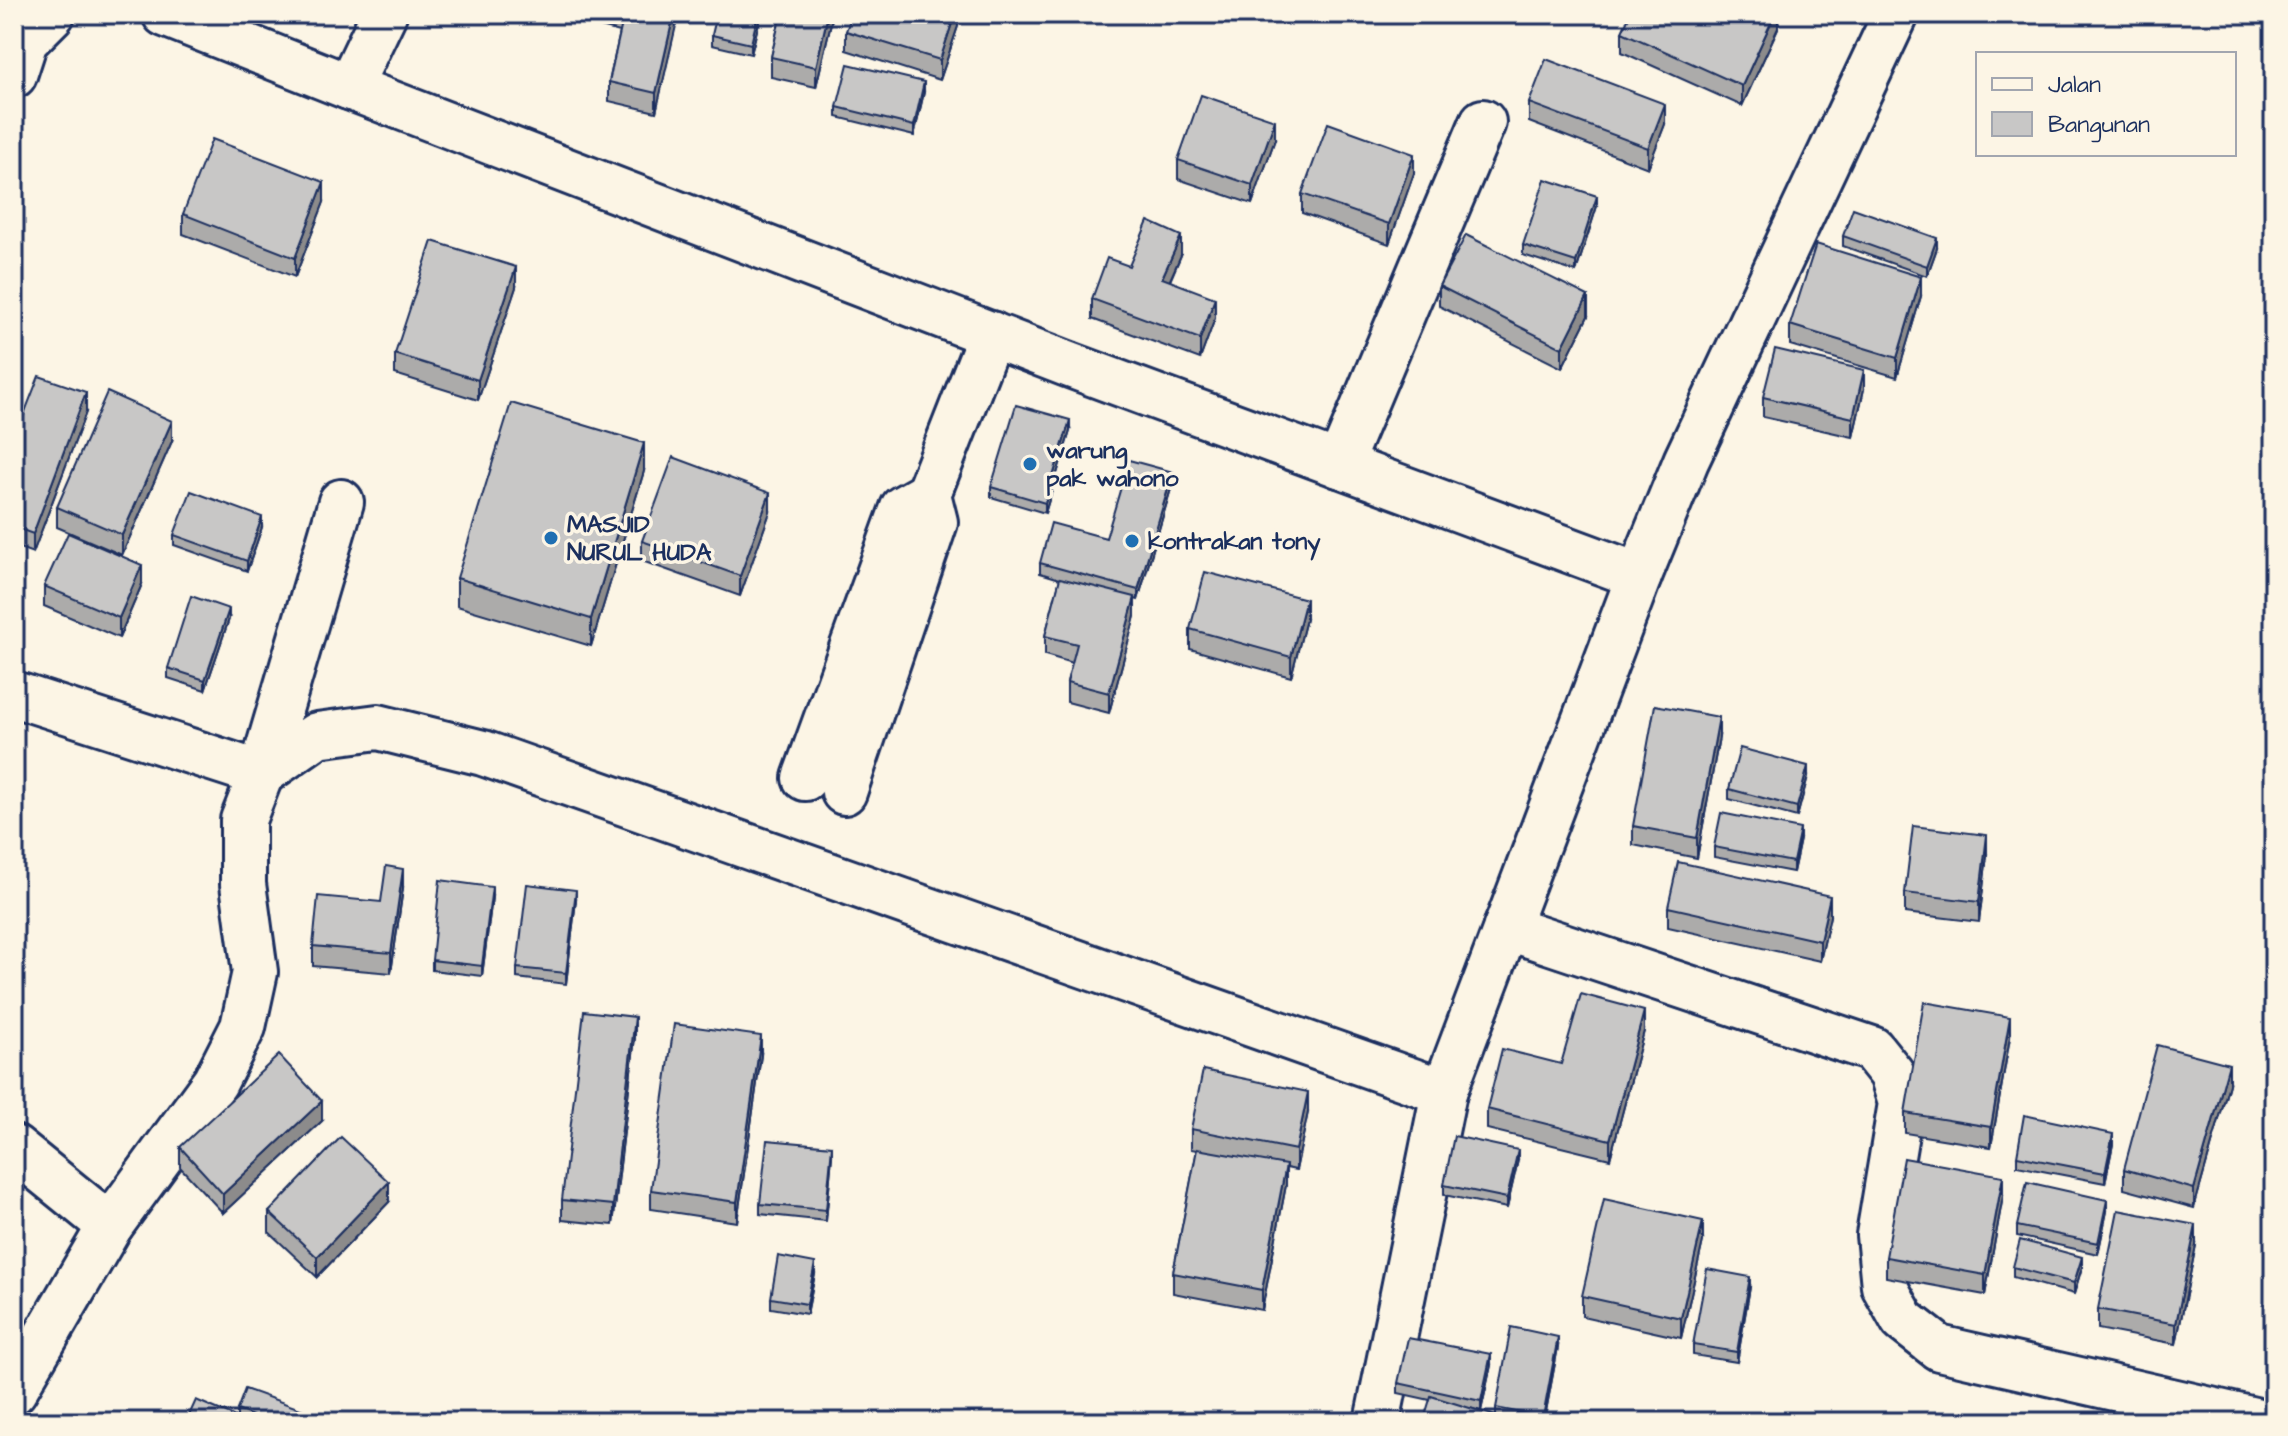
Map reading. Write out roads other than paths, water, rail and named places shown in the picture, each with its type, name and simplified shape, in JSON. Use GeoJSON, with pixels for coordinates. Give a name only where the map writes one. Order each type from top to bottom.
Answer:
{"type":"FeatureCollection","features":[{"type":"Feature","properties":{"kind":"street"},"geometry":{"type":"LineString","coordinates":[[14,75],[25,41],[52,14]]}},
{"type":"Feature","properties":{"kind":"street"},"geometry":{"type":"LineString","coordinates":[[165,14],[991,334],[1639,576]]}},
{"type":"Feature","properties":{"kind":"street"},"geometry":{"type":"LineString","coordinates":[[349,87],[384,14]]}},
{"type":"Feature","properties":{"kind":"street"},"geometry":{"type":"LineString","coordinates":[[1377,1422],[1444,1092],[1639,576],[1749,323],[1896,14]]}},
{"type":"Feature","properties":{"kind":"street"},"geometry":{"type":"LineString","coordinates":[[1339,465],[1483,122]]}},
{"type":"Feature","properties":{"kind":"street"},"geometry":{"type":"LineString","coordinates":[[825,785],[903,508],[928,494],[991,334]]}},
{"type":"Feature","properties":{"kind":"street"},"geometry":{"type":"LineString","coordinates":[[14,1391],[110,1226],[215,1082],[243,1027],[255,972],[243,884],[243,820],[261,774],[341,502]]}},
{"type":"Feature","properties":{"kind":"street"},"geometry":{"type":"LineString","coordinates":[[14,694],[261,774]]}},
{"type":"Feature","properties":{"kind":"street"},"geometry":{"type":"LineString","coordinates":[[261,774],[317,735],[378,727],[483,753],[1444,1092]]}},
{"type":"Feature","properties":{"kind":"street"},"geometry":{"type":"LineString","coordinates":[[1506,927],[1872,1049],[1892,1074],[1901,1103],[1879,1235],[1884,1286],[1903,1320],[1939,1348],[2263,1422]]}},
{"type":"Feature","properties":{"kind":"street"},"geometry":{"type":"LineString","coordinates":[[14,1148],[110,1226]]}},
{"type":"Feature","properties":{"kind":"place","name":"warung pak wahono"},"geometry":{"type":"Point","coordinates":[1030,464]}},
{"type":"Feature","properties":{"kind":"place","name":"MASJID NURUL HUDA"},"geometry":{"type":"Point","coordinates":[551,538]}},
{"type":"Feature","properties":{"kind":"place","name":"kontrakan tony"},"geometry":{"type":"Point","coordinates":[1132,541]}}]}
